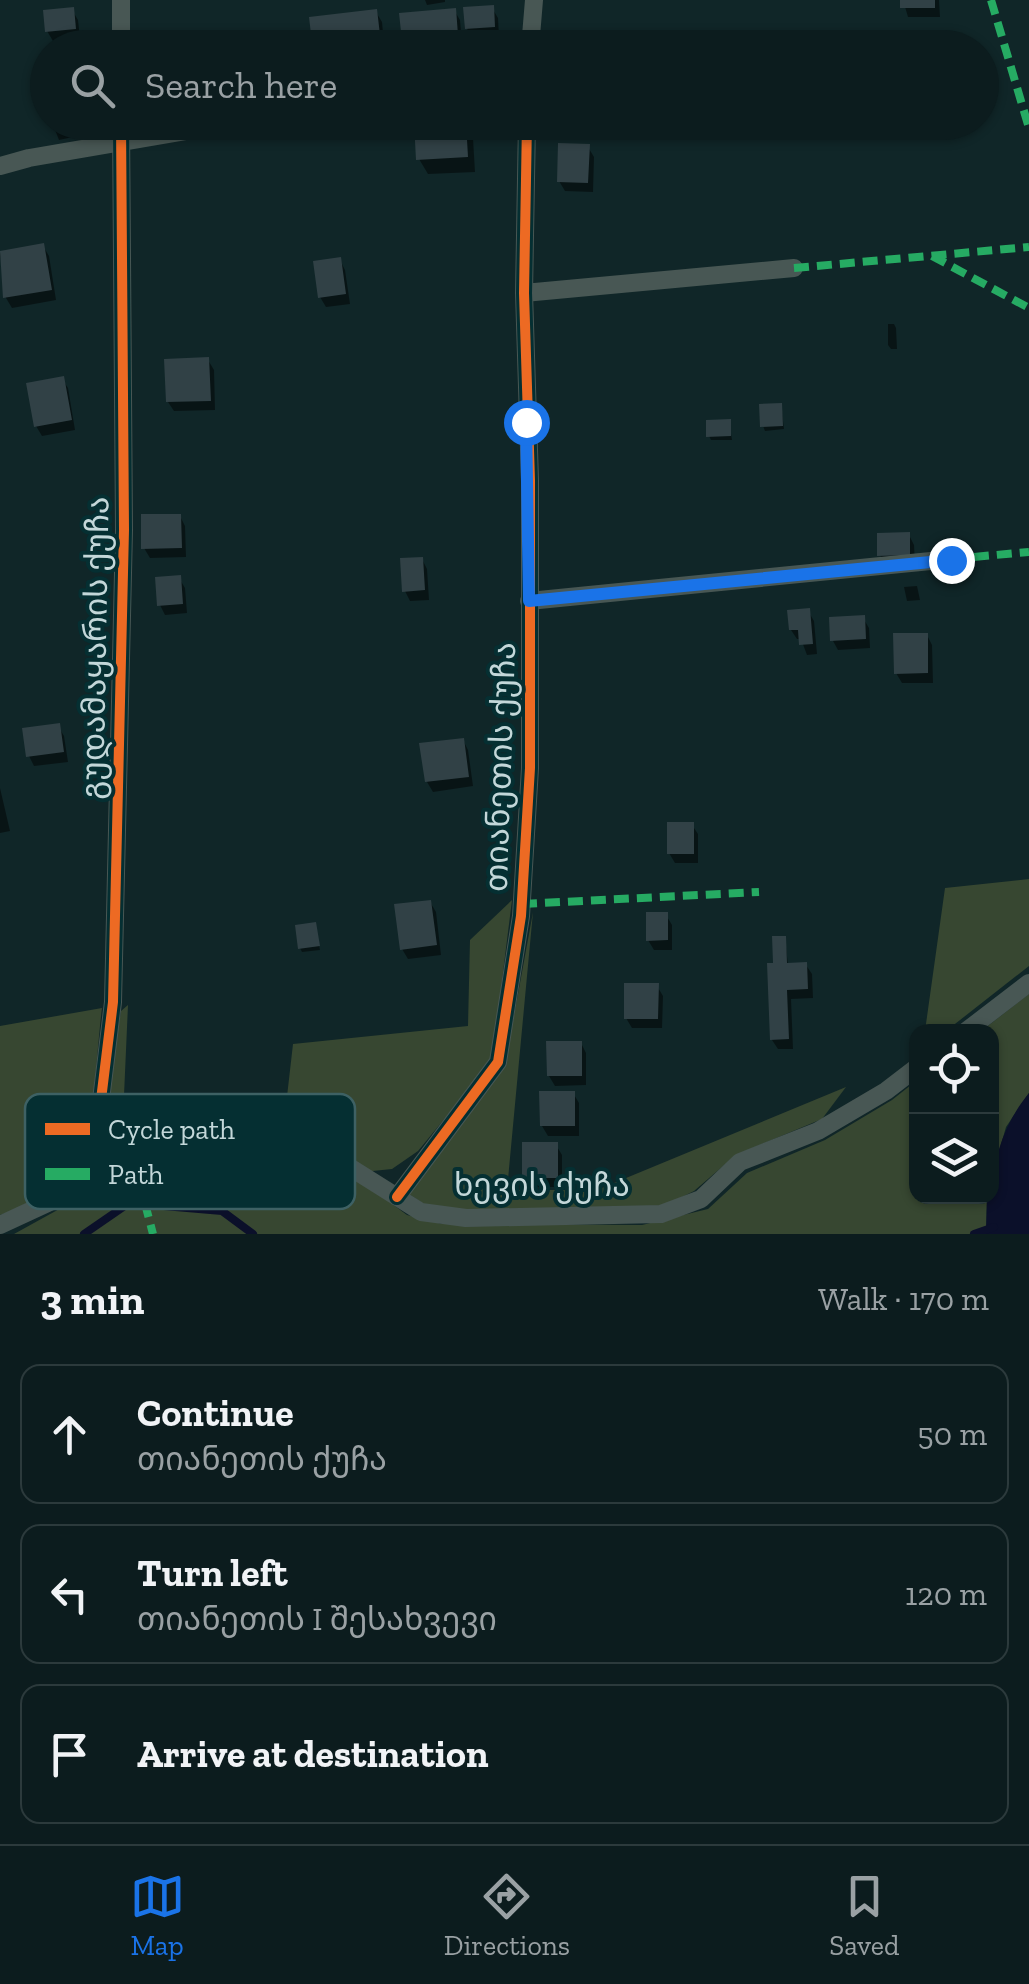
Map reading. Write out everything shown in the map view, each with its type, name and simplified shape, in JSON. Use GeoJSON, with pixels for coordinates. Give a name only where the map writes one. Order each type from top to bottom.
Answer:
{"type":"FeatureCollection","features":[{"type":"Feature","properties":{"kind":"street"},"geometry":{"type":"LineString","coordinates":[[121,0],[121,30]]}},
{"type":"Feature","properties":{"kind":"street"},"geometry":{"type":"LineString","coordinates":[[532,30],[534,0]]}},
{"type":"Feature","properties":{"kind":"street"},"geometry":{"type":"LineString","coordinates":[[0,166],[137,140]]}},
{"type":"Feature","properties":{"kind":"street","name":"თიანეთის ქუჩა"},"geometry":{"type":"LineString","coordinates":[[397,1197],[498,1062],[521,916],[530,768],[524,293],[528,140]]}},
{"type":"Feature","properties":{"kind":"street","name":"გუდამაყარის ქუჩა"},"geometry":{"type":"LineString","coordinates":[[101,1094],[112,1002],[124,530],[120,143]]}},
{"type":"Feature","properties":{"kind":"street"},"geometry":{"type":"LineString","coordinates":[[524,293],[794,268]]}},
{"type":"Feature","properties":{"kind":"street"},"geometry":{"type":"LineString","coordinates":[[529,601],[951,560]]}},
{"type":"Feature","properties":{"kind":"street"},"geometry":{"type":"LineString","coordinates":[[975,1024],[1029,983]]}},
{"type":"Feature","properties":{"kind":"street","name":"ხევის ქუჩა"},"geometry":{"type":"LineString","coordinates":[[355,1171],[422,1212],[466,1218],[661,1214],[701,1199],[740,1162],[818,1131],[886,1092],[909,1074]]}},
{"type":"Feature","properties":{"kind":"street","name":"ხევის ქუჩა"},"geometry":{"type":"LineString","coordinates":[[0,1225],[35,1209]]}},
{"type":"Feature","properties":{"kind":"green space"},"geometry":{"type":"Polygon","coordinates":[[[1029,879],[1029,966],[955,1024],[926,1024],[945,888],[1029,879]]]}},
{"type":"Feature","properties":{"kind":"green space"},"geometry":{"type":"Polygon","coordinates":[[[512,900],[492,1061],[418,1151],[392,1169],[363,1172],[355,1166],[355,1094],[287,1094],[293,1044],[468,1026],[470,940],[512,900]]]}},
{"type":"Feature","properties":{"kind":"green space"},"geometry":{"type":"Polygon","coordinates":[[[533,912],[507,1190],[597,1190],[846,1087],[822,1119],[736,1155],[694,1191],[662,1207],[468,1212],[427,1206],[409,1194],[505,1065],[533,912]]]}},
{"type":"Feature","properties":{"kind":"green space"},"geometry":{"type":"Polygon","coordinates":[[[1029,994],[1029,1093],[1006,1127],[999,1152],[999,1024],[990,1024],[1029,994]]]}},
{"type":"Feature","properties":{"kind":"green space"},"geometry":{"type":"Polygon","coordinates":[[[128,1005],[124,1094],[107,1094],[121,1011],[128,1005]]]}},
{"type":"Feature","properties":{"kind":"green space"},"geometry":{"type":"Polygon","coordinates":[[[102,1008],[93,1094],[25,1094],[25,1204],[0,1215],[0,1026],[102,1008]]]}},
{"type":"Feature","properties":{"kind":"green space"},"geometry":{"type":"Polygon","coordinates":[[[909,1087],[909,1204],[987,1204],[986,1234],[14,1234],[59,1209],[355,1209],[355,1178],[407,1215],[442,1224],[642,1225],[708,1209],[747,1173],[825,1140],[909,1087]]]}},
{"type":"Feature","properties":{"kind":"water"},"geometry":{"type":"Polygon","coordinates":[[[1029,1093],[1029,1234],[986,1234],[987,1204],[999,1204],[999,1150],[1013,1116],[1029,1093]]]}},
{"type":"Feature","properties":{"kind":"building"},"geometry":{"type":"Polygon","coordinates":[[[900,0],[935,0],[935,8],[900,8],[900,0]]]}},
{"type":"Feature","properties":{"kind":"building"},"geometry":{"type":"Polygon","coordinates":[[[494,5],[495,27],[465,29],[463,7],[494,5]]]}},
{"type":"Feature","properties":{"kind":"building"},"geometry":{"type":"Polygon","coordinates":[[[74,7],[76,29],[45,30],[43,10],[74,7]]]}},
{"type":"Feature","properties":{"kind":"building"},"geometry":{"type":"Polygon","coordinates":[[[456,8],[458,30],[401,30],[399,13],[456,8]]]}},
{"type":"Feature","properties":{"kind":"building"},"geometry":{"type":"Polygon","coordinates":[[[377,9],[379,30],[310,30],[309,17],[377,9]]]}},
{"type":"Feature","properties":{"kind":"building"},"geometry":{"type":"Polygon","coordinates":[[[415,140],[467,140],[468,157],[416,160],[415,140]]]}},
{"type":"Feature","properties":{"kind":"building"},"geometry":{"type":"Polygon","coordinates":[[[558,143],[590,144],[588,183],[557,182],[558,143]]]}},
{"type":"Feature","properties":{"kind":"building"},"geometry":{"type":"Polygon","coordinates":[[[44,243],[52,290],[3,298],[0,251],[44,243]]]}},
{"type":"Feature","properties":{"kind":"building"},"geometry":{"type":"Polygon","coordinates":[[[341,257],[346,294],[318,298],[313,261],[341,257]]]}},
{"type":"Feature","properties":{"kind":"building"},"geometry":{"type":"Polygon","coordinates":[[[209,357],[211,401],[166,402],[164,359],[209,357]]]}},
{"type":"Feature","properties":{"kind":"building"},"geometry":{"type":"Polygon","coordinates":[[[64,376],[72,420],[34,427],[26,383],[64,376]]]}},
{"type":"Feature","properties":{"kind":"building"},"geometry":{"type":"Polygon","coordinates":[[[782,403],[783,426],[760,427],[759,404],[782,403]]]}},
{"type":"Feature","properties":{"kind":"building"},"geometry":{"type":"Polygon","coordinates":[[[731,419],[731,436],[706,437],[706,420],[731,419]]]}},
{"type":"Feature","properties":{"kind":"building"},"geometry":{"type":"Polygon","coordinates":[[[141,514],[181,514],[182,548],[141,549],[141,514]]]}},
{"type":"Feature","properties":{"kind":"building"},"geometry":{"type":"Polygon","coordinates":[[[910,532],[910,555],[877,556],[877,533],[910,532]]]}},
{"type":"Feature","properties":{"kind":"building"},"geometry":{"type":"Polygon","coordinates":[[[423,557],[425,590],[402,592],[400,558],[423,557]]]}},
{"type":"Feature","properties":{"kind":"building"},"geometry":{"type":"Polygon","coordinates":[[[181,575],[183,604],[157,606],[155,577],[181,575]]]}},
{"type":"Feature","properties":{"kind":"building"},"geometry":{"type":"Polygon","coordinates":[[[810,608],[813,644],[799,645],[798,630],[789,630],[787,610],[810,608]]]}},
{"type":"Feature","properties":{"kind":"building"},"geometry":{"type":"Polygon","coordinates":[[[865,615],[866,639],[830,641],[829,617],[865,615]]]}},
{"type":"Feature","properties":{"kind":"building"},"geometry":{"type":"Polygon","coordinates":[[[893,633],[928,633],[928,673],[894,674],[893,633]]]}},
{"type":"Feature","properties":{"kind":"building"},"geometry":{"type":"Polygon","coordinates":[[[60,723],[64,752],[26,757],[22,728],[60,723]]]}},
{"type":"Feature","properties":{"kind":"building"},"geometry":{"type":"Polygon","coordinates":[[[464,738],[469,777],[425,782],[419,743],[464,738]]]}},
{"type":"Feature","properties":{"kind":"building"},"geometry":{"type":"Polygon","coordinates":[[[667,822],[694,822],[694,854],[667,854],[667,822]]]}},
{"type":"Feature","properties":{"kind":"building"},"geometry":{"type":"Polygon","coordinates":[[[431,900],[437,945],[400,950],[394,904],[431,900]]]}},
{"type":"Feature","properties":{"kind":"building"},"geometry":{"type":"Polygon","coordinates":[[[646,912],[668,912],[668,940],[646,941],[646,912]]]}},
{"type":"Feature","properties":{"kind":"building"},"geometry":{"type":"Polygon","coordinates":[[[316,922],[320,946],[298,949],[295,925],[316,922]]]}},
{"type":"Feature","properties":{"kind":"building"},"geometry":{"type":"Polygon","coordinates":[[[772,936],[786,936],[787,963],[807,962],[808,989],[787,990],[789,1039],[770,1040],[767,963],[773,963],[772,936]]]}},
{"type":"Feature","properties":{"kind":"building"},"geometry":{"type":"Polygon","coordinates":[[[624,983],[659,983],[658,1019],[624,1019],[624,983]]]}},
{"type":"Feature","properties":{"kind":"building"},"geometry":{"type":"Polygon","coordinates":[[[546,1041],[582,1041],[582,1076],[547,1076],[546,1041]]]}},
{"type":"Feature","properties":{"kind":"building"},"geometry":{"type":"Polygon","coordinates":[[[539,1091],[575,1091],[575,1126],[540,1126],[539,1091]]]}},
{"type":"Feature","properties":{"kind":"building"},"geometry":{"type":"Polygon","coordinates":[[[522,1142],[558,1142],[558,1178],[522,1178],[522,1142]]]}},
{"type":"Feature","properties":{"kind":"waterway"},"geometry":{"type":"LineString","coordinates":[[84,1234],[120,1209]]}},
{"type":"Feature","properties":{"kind":"waterway"},"geometry":{"type":"LineString","coordinates":[[199,1209],[222,1211],[253,1234]]}},
{"type":"Feature","properties":{"kind":"waterway"},"geometry":{"type":"LineString","coordinates":[[974,1234],[994,1227]]}},
{"type":"Feature","properties":{"kind":"marked path"},"geometry":{"type":"LineString","coordinates":[[991,0],[1029,128]]}},
{"type":"Feature","properties":{"kind":"marked path"},"geometry":{"type":"LineString","coordinates":[[794,268],[1029,247]]}},
{"type":"Feature","properties":{"kind":"marked path"},"geometry":{"type":"LineString","coordinates":[[932,256],[1029,308]]}},
{"type":"Feature","properties":{"kind":"marked path"},"geometry":{"type":"LineString","coordinates":[[951,559],[1029,552]]}},
{"type":"Feature","properties":{"kind":"marked path"},"geometry":{"type":"LineString","coordinates":[[522,904],[759,892]]}},
{"type":"Feature","properties":{"kind":"marked path"},"geometry":{"type":"LineString","coordinates":[[146,1209],[153,1234]]}},
{"type":"Feature","properties":{"kind":"cycle path"},"geometry":{"type":"LineString","coordinates":[[102,1094],[113,1002],[124,530],[121,140]]}},
{"type":"Feature","properties":{"kind":"cycle path"},"geometry":{"type":"LineString","coordinates":[[397,1197],[498,1062],[521,916],[530,768],[530,481],[524,293],[527,140]]}},
{"type":"Feature","properties":{"kind":"route"},"geometry":{"type":"LineString","coordinates":[[526,422],[530,480],[529,601],[951,560]]}}]}
